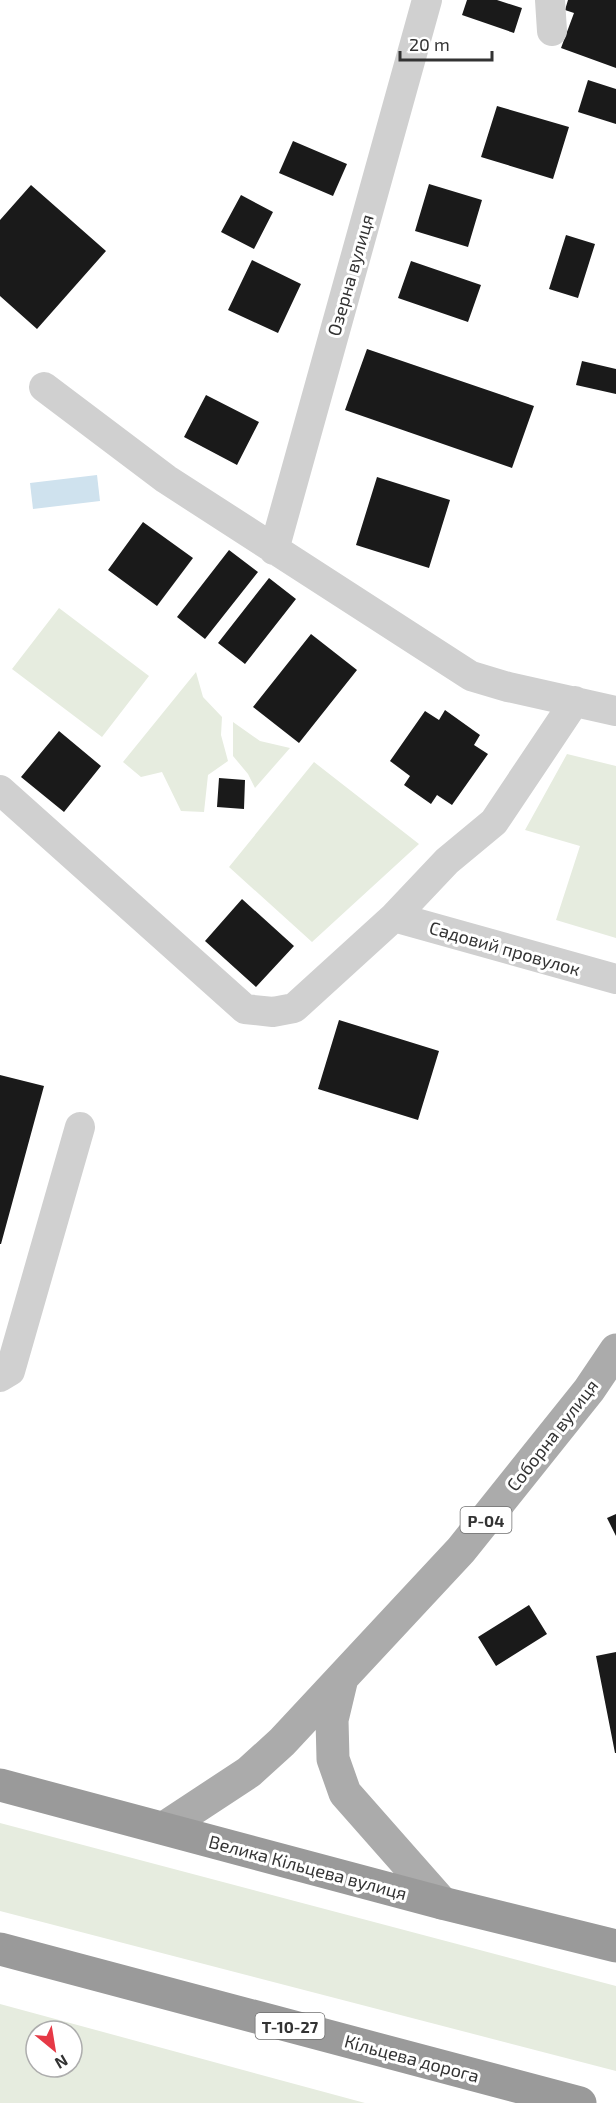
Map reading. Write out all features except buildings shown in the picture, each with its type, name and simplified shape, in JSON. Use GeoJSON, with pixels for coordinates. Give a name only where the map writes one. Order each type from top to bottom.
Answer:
{"type":"FeatureCollection","features":[{"type":"Feature","properties":{"kind":"highway","name":"Велика Кільцева вулиця"},"geometry":{"type":"LineString","coordinates":[[0,1785],[442,1903],[616,1946]]}},
{"type":"Feature","properties":{"kind":"highway","name":"Кільцева дорога"},"geometry":{"type":"LineString","coordinates":[[0,1949],[580,2103]]}},
{"type":"Feature","properties":{"kind":"main road","name":"Соборна вулиця"},"geometry":{"type":"LineString","coordinates":[[164,1828],[249,1772],[282,1742],[461,1550],[589,1390],[616,1350]]}},
{"type":"Feature","properties":{"kind":"main road","name":"Соборна вулиця"},"geometry":{"type":"LineString","coordinates":[[342,1678],[332,1720],[333,1759],[345,1793],[442,1903]]}},
{"type":"Feature","properties":{"kind":"street","name":"Озерна вулиця"},"geometry":{"type":"LineString","coordinates":[[274,550],[427,0]]}},
{"type":"Feature","properties":{"kind":"street"},"geometry":{"type":"LineString","coordinates":[[550,0],[552,31]]}},
{"type":"Feature","properties":{"kind":"street"},"geometry":{"type":"LineString","coordinates":[[44,387],[166,479],[471,676],[508,687],[616,711]]}},
{"type":"Feature","properties":{"kind":"street"},"geometry":{"type":"LineString","coordinates":[[0,790],[245,1008],[273,1012],[294,1008],[394,917],[447,861],[494,822],[575,701]]}},
{"type":"Feature","properties":{"kind":"street","name":"Садовий провулок"},"geometry":{"type":"LineString","coordinates":[[394,917],[616,979]]}},
{"type":"Feature","properties":{"kind":"street"},"geometry":{"type":"LineString","coordinates":[[0,1377],[10,1371],[80,1127]]}},
{"type":"Feature","properties":{"kind":"shaded area"},"geometry":{"type":"Polygon","coordinates":[[[59,608],[149,676],[102,737],[12,669],[59,608]]]}},
{"type":"Feature","properties":{"kind":"shaded area"},"geometry":{"type":"Polygon","coordinates":[[[196,672],[203,697],[222,717],[221,735],[228,761],[208,775],[204,812],[181,811],[162,772],[141,777],[123,762],[196,672]]]}},
{"type":"Feature","properties":{"kind":"shaded area"},"geometry":{"type":"Polygon","coordinates":[[[233,722],[260,741],[290,748],[255,788],[248,774],[233,756],[233,722]]]}},
{"type":"Feature","properties":{"kind":"shaded area"},"geometry":{"type":"Polygon","coordinates":[[[567,754],[616,766],[616,938],[556,920],[580,846],[525,830],[567,754]]]}},
{"type":"Feature","properties":{"kind":"shaded area"},"geometry":{"type":"Polygon","coordinates":[[[314,762],[419,844],[312,942],[229,867],[314,762]]]}},
{"type":"Feature","properties":{"kind":"shaded area"},"geometry":{"type":"Polygon","coordinates":[[[0,1823],[616,1986],[616,2071],[0,1911],[0,1823]]]}},
{"type":"Feature","properties":{"kind":"shaded area"},"geometry":{"type":"Polygon","coordinates":[[[0,2004],[55,2019],[24,2019],[24,2079],[84,2079],[84,2027],[365,2103],[0,2103],[0,2004]]]}},
{"type":"Feature","properties":{"kind":"water"},"geometry":{"type":"Polygon","coordinates":[[[97,475],[100,501],[33,509],[30,483],[97,475]]]}}]}
